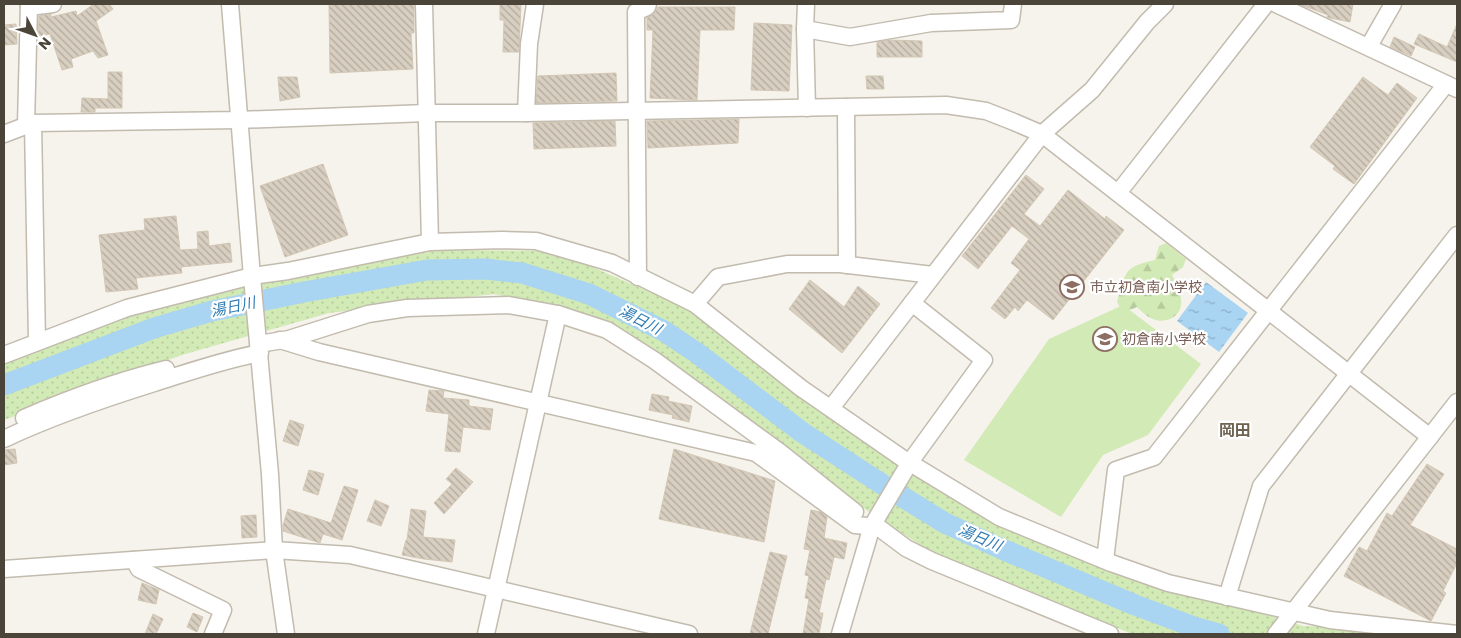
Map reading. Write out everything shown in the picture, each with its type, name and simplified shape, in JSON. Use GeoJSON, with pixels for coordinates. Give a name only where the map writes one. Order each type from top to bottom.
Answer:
{"type":"FeatureCollection","features":[{"type":"Feature","properties":{"kind":"street"},"geometry":{"type":"LineString","coordinates":[[37,342],[30,124],[29,6],[53,4]]}},
{"type":"Feature","properties":{"kind":"street"},"geometry":{"type":"LineString","coordinates":[[230,4],[270,474],[274,550],[286,634]]}},
{"type":"Feature","properties":{"kind":"street"},"geometry":{"type":"LineString","coordinates":[[424,4],[430,242]]}},
{"type":"Feature","properties":{"kind":"street"},"geometry":{"type":"LineString","coordinates":[[526,113],[529,44],[535,4]]}},
{"type":"Feature","properties":{"kind":"street"},"geometry":{"type":"LineString","coordinates":[[638,277],[636,12],[647,7],[648,4]]}},
{"type":"Feature","properties":{"kind":"street"},"geometry":{"type":"LineString","coordinates":[[806,4],[807,108]]}},
{"type":"Feature","properties":{"kind":"street"},"geometry":{"type":"LineString","coordinates":[[805,29],[850,37],[931,23],[1011,20],[1013,4]]}},
{"type":"Feature","properties":{"kind":"street"},"geometry":{"type":"LineString","coordinates":[[831,408],[1042,134],[1092,90],[1147,22],[1165,4]]}},
{"type":"Feature","properties":{"kind":"street"},"geometry":{"type":"LineString","coordinates":[[1118,193],[1266,4]]}},
{"type":"Feature","properties":{"kind":"street"},"geometry":{"type":"LineString","coordinates":[[1105,560],[1116,470],[1154,457],[1268,311],[1452,86],[1276,4]]}},
{"type":"Feature","properties":{"kind":"street"},"geometry":{"type":"LineString","coordinates":[[1369,46],[1394,4]]}},
{"type":"Feature","properties":{"kind":"street"},"geometry":{"type":"LineString","coordinates":[[4,134],[30,124],[239,120],[427,113],[526,113],[946,105],[986,111],[1042,134],[1430,437]]}},
{"type":"Feature","properties":{"kind":"street"},"geometry":{"type":"LineString","coordinates":[[846,107],[847,265]]}},
{"type":"Feature","properties":{"kind":"street"},"geometry":{"type":"LineString","coordinates":[[1227,597],[1261,486],[1457,235]]}},
{"type":"Feature","properties":{"kind":"street"},"geometry":{"type":"LineString","coordinates":[[4,356],[127,308],[252,277],[430,242],[536,241],[612,263],[695,304],[801,388],[908,465],[999,517],[1168,583],[1292,614],[1457,634]]}},
{"type":"Feature","properties":{"kind":"street"},"geometry":{"type":"LineString","coordinates":[[695,304],[718,277],[788,264],[847,265],[933,275]]}},
{"type":"Feature","properties":{"kind":"street"},"geometry":{"type":"LineString","coordinates":[[840,634],[874,523],[908,465],[984,360],[912,304]]}},
{"type":"Feature","properties":{"kind":"street"},"geometry":{"type":"LineString","coordinates":[[4,439],[38,423],[130,391],[237,357],[280,340],[368,314],[406,308],[509,305],[558,314],[607,330],[654,360],[906,548],[932,561],[1110,634]]}},
{"type":"Feature","properties":{"kind":"street"},"geometry":{"type":"LineString","coordinates":[[486,634],[558,314]]}},
{"type":"Feature","properties":{"kind":"street"},"geometry":{"type":"LineString","coordinates":[[280,340],[319,352],[756,453],[855,525],[874,523]]}},
{"type":"Feature","properties":{"kind":"street"},"geometry":{"type":"LineString","coordinates":[[4,428],[56,404],[132,378],[179,365],[205,367]]}},
{"type":"Feature","properties":{"kind":"street"},"geometry":{"type":"LineString","coordinates":[[1276,634],[1457,402]]}},
{"type":"Feature","properties":{"kind":"street"},"geometry":{"type":"LineString","coordinates":[[4,569],[274,550],[350,555],[689,634]]}},
{"type":"Feature","properties":{"kind":"street"},"geometry":{"type":"LineString","coordinates":[[134,560],[139,569],[223,610],[213,634]]}},
{"type":"Feature","properties":{"kind":"green space"},"geometry":{"type":"Polygon","coordinates":[[[1166,243],[1186,259],[1183,267],[1172,275],[1178,286],[1181,298],[1180,309],[1177,314],[1167,320],[1158,321],[1144,314],[1137,307],[1123,313],[1117,302],[1127,273],[1136,265],[1155,260],[1159,246],[1166,243]]]}},
{"type":"Feature","properties":{"kind":"green space"},"geometry":{"type":"Polygon","coordinates":[[[442,250],[556,251],[693,311],[938,489],[1056,550],[1303,626],[1457,631],[1457,634],[1132,634],[934,554],[791,461],[588,314],[494,294],[329,313],[182,355],[4,420],[4,365],[118,316],[270,278],[442,250]]]}},
{"type":"Feature","properties":{"kind":"green space"},"geometry":{"type":"Polygon","coordinates":[[[1123,305],[1201,364],[1148,435],[1103,455],[1061,517],[964,460],[1049,339],[1123,305]]]}},
{"type":"Feature","properties":{"kind":"water"},"geometry":{"type":"Polygon","coordinates":[[[1206,282],[1248,313],[1219,352],[1177,321],[1206,282]]]}},
{"type":"Feature","properties":{"kind":"building"},"geometry":{"type":"Polygon","coordinates":[[[94,4],[109,4],[113,9],[96,21],[108,55],[98,58],[93,51],[71,59],[73,67],[62,70],[50,34],[38,36],[39,16],[51,14],[51,17],[76,11],[77,16],[94,4]]]}},
{"type":"Feature","properties":{"kind":"building"},"geometry":{"type":"Polygon","coordinates":[[[329,4],[414,4],[414,33],[411,33],[413,69],[330,73],[329,4]]]}},
{"type":"Feature","properties":{"kind":"building"},"geometry":{"type":"Polygon","coordinates":[[[500,4],[521,4],[519,52],[503,52],[504,20],[500,20],[500,4]]]}},
{"type":"Feature","properties":{"kind":"building"},"geometry":{"type":"Polygon","coordinates":[[[1299,4],[1353,4],[1350,22],[1327,17],[1328,15],[1299,4]]]}},
{"type":"Feature","properties":{"kind":"building"},"geometry":{"type":"Polygon","coordinates":[[[658,7],[735,7],[734,30],[700,30],[697,100],[650,98],[653,30],[647,30],[647,18],[654,14],[658,7]]]}},
{"type":"Feature","properties":{"kind":"building"},"geometry":{"type":"Polygon","coordinates":[[[754,23],[792,25],[789,91],[751,90],[754,23]]]}},
{"type":"Feature","properties":{"kind":"building"},"geometry":{"type":"Polygon","coordinates":[[[16,24],[17,44],[4,45],[4,25],[16,24]]]}},
{"type":"Feature","properties":{"kind":"building"},"geometry":{"type":"Polygon","coordinates":[[[1457,24],[1457,62],[1414,44],[1419,34],[1447,47],[1457,24]]]}},
{"type":"Feature","properties":{"kind":"building"},"geometry":{"type":"Polygon","coordinates":[[[1394,37],[1415,47],[1411,56],[1390,47],[1394,37]]]}},
{"type":"Feature","properties":{"kind":"building"},"geometry":{"type":"Polygon","coordinates":[[[889,40],[922,41],[922,57],[877,57],[877,42],[889,40]]]}},
{"type":"Feature","properties":{"kind":"building"},"geometry":{"type":"Polygon","coordinates":[[[108,72],[122,72],[122,108],[95,108],[95,112],[81,112],[82,98],[108,99],[108,72]]]}},
{"type":"Feature","properties":{"kind":"building"},"geometry":{"type":"Polygon","coordinates":[[[616,73],[617,101],[536,103],[538,76],[616,73]]]}},
{"type":"Feature","properties":{"kind":"building"},"geometry":{"type":"Polygon","coordinates":[[[866,76],[883,76],[884,89],[867,89],[866,76]]]}},
{"type":"Feature","properties":{"kind":"building"},"geometry":{"type":"Polygon","coordinates":[[[278,77],[297,77],[300,97],[280,101],[278,77]]]}},
{"type":"Feature","properties":{"kind":"building"},"geometry":{"type":"Polygon","coordinates":[[[1363,77],[1388,95],[1397,83],[1417,98],[1354,184],[1333,169],[1335,166],[1310,147],[1363,77]]]}},
{"type":"Feature","properties":{"kind":"building"},"geometry":{"type":"Polygon","coordinates":[[[739,119],[738,143],[648,148],[647,121],[739,119]]]}},
{"type":"Feature","properties":{"kind":"building"},"geometry":{"type":"Polygon","coordinates":[[[615,121],[616,146],[534,149],[533,123],[615,121]]]}},
{"type":"Feature","properties":{"kind":"building"},"geometry":{"type":"Polygon","coordinates":[[[323,164],[348,235],[285,257],[260,186],[323,164]]]}},
{"type":"Feature","properties":{"kind":"building"},"geometry":{"type":"Polygon","coordinates":[[[1026,175],[1044,189],[1024,214],[1040,226],[1068,190],[1105,219],[1106,216],[1124,230],[1053,320],[1027,300],[1018,311],[1015,307],[1005,319],[991,308],[1020,270],[1011,263],[1029,239],[1012,226],[978,269],[962,256],[1026,175]]]}},
{"type":"Feature","properties":{"kind":"building"},"geometry":{"type":"Polygon","coordinates":[[[176,216],[180,250],[198,249],[197,232],[208,231],[209,246],[230,243],[232,262],[181,267],[182,273],[136,278],[138,289],[106,292],[99,235],[145,230],[144,219],[176,216]]]}},
{"type":"Feature","properties":{"kind":"building"},"geometry":{"type":"Polygon","coordinates":[[[810,280],[844,307],[858,286],[880,304],[842,353],[789,309],[810,280]]]}},
{"type":"Feature","properties":{"kind":"building"},"geometry":{"type":"Polygon","coordinates":[[[429,390],[444,391],[443,398],[469,400],[469,406],[493,409],[490,430],[463,427],[460,452],[445,451],[449,414],[426,411],[429,390]]]}},
{"type":"Feature","properties":{"kind":"building"},"geometry":{"type":"Polygon","coordinates":[[[652,394],[669,397],[668,401],[692,406],[689,422],[672,418],[673,415],[649,410],[652,394]]]}},
{"type":"Feature","properties":{"kind":"building"},"geometry":{"type":"Polygon","coordinates":[[[290,420],[304,425],[298,446],[283,441],[290,420]]]}},
{"type":"Feature","properties":{"kind":"building"},"geometry":{"type":"Polygon","coordinates":[[[15,449],[17,463],[4,465],[4,450],[15,449]]]}},
{"type":"Feature","properties":{"kind":"building"},"geometry":{"type":"Polygon","coordinates":[[[674,449],[775,481],[764,542],[659,519],[674,449]]]}},
{"type":"Feature","properties":{"kind":"building"},"geometry":{"type":"Polygon","coordinates":[[[1427,464],[1444,474],[1410,525],[1457,549],[1457,563],[1443,591],[1446,593],[1431,621],[1344,576],[1359,547],[1367,551],[1387,513],[1392,516],[1427,464]]]}},
{"type":"Feature","properties":{"kind":"building"},"geometry":{"type":"Polygon","coordinates":[[[456,468],[473,482],[444,514],[434,503],[452,484],[446,479],[456,468]]]}},
{"type":"Feature","properties":{"kind":"building"},"geometry":{"type":"Polygon","coordinates":[[[309,470],[324,474],[318,495],[303,490],[309,470]]]}},
{"type":"Feature","properties":{"kind":"building"},"geometry":{"type":"Polygon","coordinates":[[[344,486],[358,490],[342,540],[323,534],[320,543],[283,531],[288,509],[331,523],[344,486]]]}},
{"type":"Feature","properties":{"kind":"building"},"geometry":{"type":"Polygon","coordinates":[[[375,500],[389,506],[381,526],[367,521],[375,500]]]}},
{"type":"Feature","properties":{"kind":"building"},"geometry":{"type":"Polygon","coordinates":[[[411,509],[426,511],[423,537],[455,540],[452,562],[402,555],[407,540],[411,509]]]}},
{"type":"Feature","properties":{"kind":"building"},"geometry":{"type":"Polygon","coordinates":[[[811,510],[821,512],[827,517],[824,538],[847,543],[844,559],[834,557],[829,580],[826,579],[819,613],[823,613],[819,634],[803,634],[809,599],[805,598],[809,576],[805,575],[810,550],[804,549],[811,510]]]}},
{"type":"Feature","properties":{"kind":"building"},"geometry":{"type":"Polygon","coordinates":[[[256,515],[257,537],[242,538],[241,516],[256,515]]]}},
{"type":"Feature","properties":{"kind":"building"},"geometry":{"type":"Polygon","coordinates":[[[770,552],[787,556],[768,634],[750,634],[770,552]]]}},
{"type":"Feature","properties":{"kind":"building"},"geometry":{"type":"Polygon","coordinates":[[[142,583],[159,590],[156,604],[138,600],[142,583]]]}},
{"type":"Feature","properties":{"kind":"building"},"geometry":{"type":"Polygon","coordinates":[[[193,613],[203,617],[197,632],[187,627],[193,613]]]}},
{"type":"Feature","properties":{"kind":"building"},"geometry":{"type":"Polygon","coordinates":[[[153,614],[163,619],[156,634],[145,634],[153,614]]]}},
{"type":"Feature","properties":{"kind":"waterway","name":"湯日川"},"geometry":{"type":"LineString","coordinates":[[4,385],[154,328],[212,311],[427,270],[485,269],[522,273],[589,294],[664,331],[697,353],[803,433],[945,523],[1135,605],[1194,627],[1219,634]]}},
{"type":"Feature","properties":{"kind":"place","name":"市立初倉南小学校"},"geometry":{"type":"Point","coordinates":[1072,287]}},
{"type":"Feature","properties":{"kind":"place","name":"初倉南小学校"},"geometry":{"type":"Point","coordinates":[1105,339]}},
{"type":"Feature","properties":{"kind":"district","name":"岡田"},"geometry":{"type":"Point","coordinates":[1235,430]}}]}
